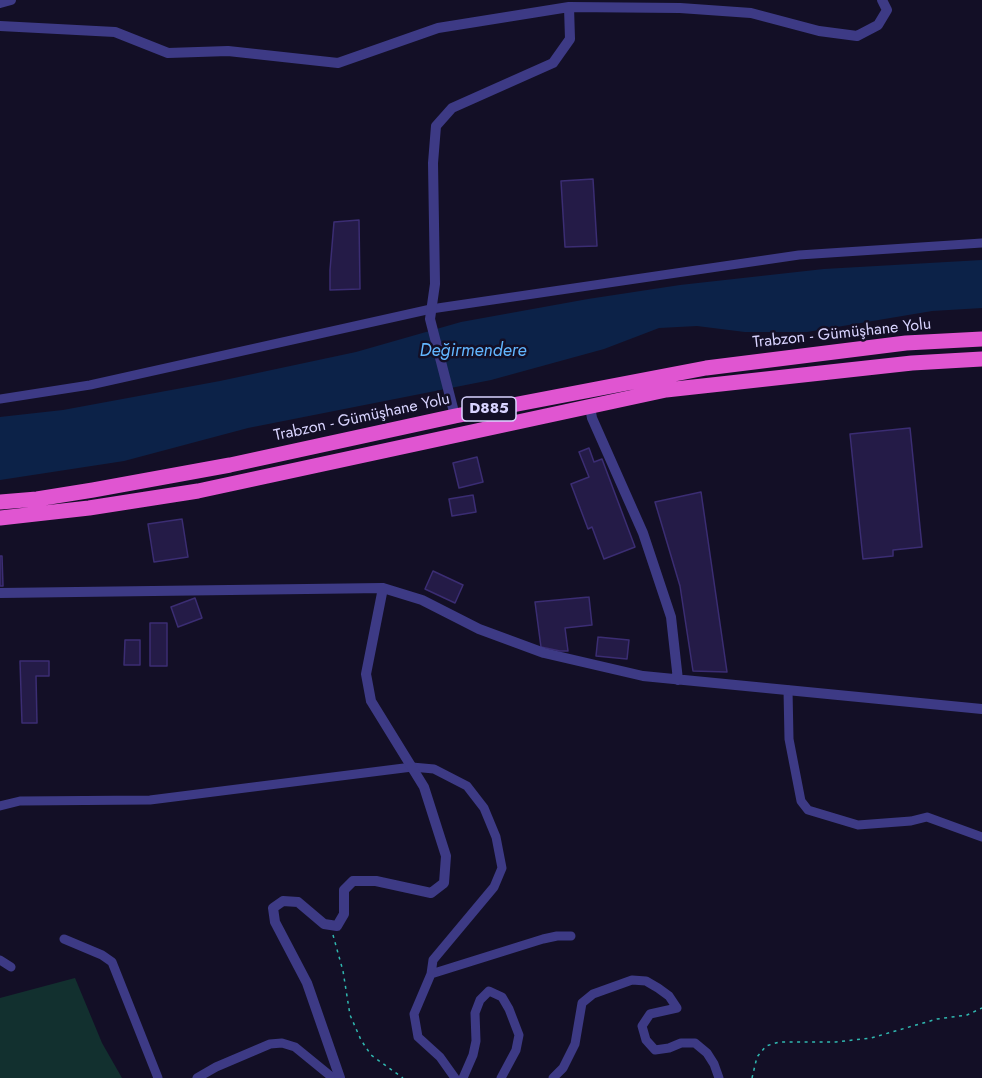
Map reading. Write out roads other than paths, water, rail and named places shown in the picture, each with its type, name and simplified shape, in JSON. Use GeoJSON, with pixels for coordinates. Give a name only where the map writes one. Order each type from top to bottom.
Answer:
{"type":"FeatureCollection","features":[{"type":"Feature","properties":{"kind":"highway","name":"Trabzon - Gümüşhane Yolu"},"geometry":{"type":"LineString","coordinates":[[0,502],[93,490],[230,465],[453,409],[706,368],[906,343],[982,339]]}},
{"type":"Feature","properties":{"kind":"highway","name":"D885"},"geometry":{"type":"LineString","coordinates":[[0,518],[89,508],[198,491],[666,390],[912,363],[982,359]]}},
{"type":"Feature","properties":{"kind":"street"},"geometry":{"type":"LineString","coordinates":[[0,3],[11,0]]}},
{"type":"Feature","properties":{"kind":"street"},"geometry":{"type":"LineString","coordinates":[[0,26],[115,32],[168,52],[228,51],[338,63],[438,28],[589,4],[751,13],[819,31],[857,36],[878,25],[887,10],[882,0]]}},
{"type":"Feature","properties":{"kind":"street"},"geometry":{"type":"LineString","coordinates":[[453,409],[431,314],[435,284],[433,164],[436,126],[452,108],[553,63],[570,39],[569,7]]}},
{"type":"Feature","properties":{"kind":"street"},"geometry":{"type":"LineString","coordinates":[[0,399],[90,385],[431,314],[799,255],[982,243]]}},
{"type":"Feature","properties":{"kind":"street"},"geometry":{"type":"LineString","coordinates":[[590,407],[592,418],[644,533],[671,616],[678,680]]}},
{"type":"Feature","properties":{"kind":"street"},"geometry":{"type":"LineString","coordinates":[[340,1078],[307,983],[275,922],[273,908],[283,901],[298,902],[324,924],[337,926],[344,914],[344,890],[353,881],[376,880],[431,893],[444,883],[446,856],[424,787],[371,701],[366,674],[382,588]]}},
{"type":"Feature","properties":{"kind":"street"},"geometry":{"type":"LineString","coordinates":[[0,593],[382,588],[422,600],[479,629],[544,653],[643,676],[982,709]]}},
{"type":"Feature","properties":{"kind":"street"},"geometry":{"type":"LineString","coordinates":[[789,690],[789,739],[801,801],[808,810],[858,825],[911,821],[927,817],[982,837]]}},
{"type":"Feature","properties":{"kind":"street"},"geometry":{"type":"LineString","coordinates":[[0,806],[20,801],[150,800],[412,767],[434,769],[467,786],[484,808],[496,837],[502,868],[494,887],[433,960],[431,974],[414,1014],[418,1037],[440,1057],[455,1078]]}},
{"type":"Feature","properties":{"kind":"street"},"geometry":{"type":"LineString","coordinates":[[431,974],[543,939],[571,936]]}},
{"type":"Feature","properties":{"kind":"street"},"geometry":{"type":"LineString","coordinates":[[64,939],[102,955],[112,962],[158,1078]]}},
{"type":"Feature","properties":{"kind":"street"},"geometry":{"type":"LineString","coordinates":[[0,960],[11,967]]}},
{"type":"Feature","properties":{"kind":"street"},"geometry":{"type":"LineString","coordinates":[[553,1078],[563,1068],[575,1044],[582,1003],[593,994],[632,980],[646,981],[658,988],[669,996],[677,1008],[650,1014],[642,1026],[646,1040],[655,1050],[681,1043],[695,1043],[707,1053],[719,1078]]}},
{"type":"Feature","properties":{"kind":"street"},"geometry":{"type":"LineString","coordinates":[[463,1078],[474,1055],[475,1013],[480,1000],[489,991],[502,997],[519,1035],[516,1050],[501,1078]]}},
{"type":"Feature","properties":{"kind":"street"},"geometry":{"type":"LineString","coordinates":[[197,1078],[216,1067],[270,1044],[282,1043],[295,1047],[333,1078]]}},
{"type":"Feature","properties":{"kind":"water","name":"Değirmendere"},"geometry":{"type":"Polygon","coordinates":[[[982,260],[982,308],[932,311],[807,332],[745,332],[697,326],[659,328],[604,349],[491,380],[248,428],[124,461],[0,480],[0,417],[63,410],[220,381],[356,352],[461,322],[588,299],[680,285],[824,269],[982,260]]]}}]}
